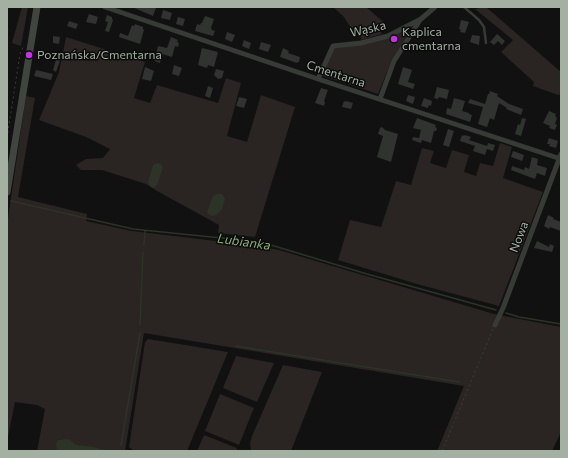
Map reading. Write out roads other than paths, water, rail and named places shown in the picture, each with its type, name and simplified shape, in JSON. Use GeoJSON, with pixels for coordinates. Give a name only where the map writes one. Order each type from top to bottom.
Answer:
{"type":"FeatureCollection","features":[{"type":"Feature","properties":{"kind":"street"},"geometry":{"type":"LineString","coordinates":[[7,192],[37,7]]}},
{"type":"Feature","properties":{"kind":"street","name":"Cmentarna"},"geometry":{"type":"LineString","coordinates":[[105,7],[318,79],[560,157]]}},
{"type":"Feature","properties":{"kind":"street","name":"Wąska"},"geometry":{"type":"LineString","coordinates":[[318,79],[333,46],[361,43],[388,36],[421,19],[435,7]]}},
{"type":"Feature","properties":{"kind":"street"},"geometry":{"type":"LineString","coordinates":[[380,99],[394,61],[421,19]]}},
{"type":"Feature","properties":{"kind":"street","name":"Nowa"},"geometry":{"type":"LineString","coordinates":[[495,325],[503,308],[560,157]]}},
{"type":"Feature","properties":{"kind":"lane"},"geometry":{"type":"LineString","coordinates":[[464,7],[479,20],[484,27],[486,43]]}},
{"type":"Feature","properties":{"kind":"waterway","name":"Lubianka"},"geometry":{"type":"LineString","coordinates":[[11,201],[133,229],[261,242],[367,274],[496,310]]}},
{"type":"Feature","properties":{"kind":"waterway"},"geometry":{"type":"LineString","coordinates":[[144,245],[145,231]]}},
{"type":"Feature","properties":{"kind":"waterway"},"geometry":{"type":"LineString","coordinates":[[140,325],[143,252]]}},
{"type":"Feature","properties":{"kind":"waterway","name":"Lubianka"},"geometry":{"type":"LineString","coordinates":[[506,313],[519,317],[561,324]]}},
{"type":"Feature","properties":{"kind":"waterway"},"geometry":{"type":"LineString","coordinates":[[121,445],[140,333]]}},
{"type":"Feature","properties":{"kind":"waterway"},"geometry":{"type":"LineString","coordinates":[[236,346],[459,382]]}},
{"type":"Feature","properties":{"kind":"place","name":"Kaplica cmentarna"},"geometry":{"type":"Point","coordinates":[394,39]}},
{"type":"Feature","properties":{"kind":"place","name":"Poznańska/Cmentarna"},"geometry":{"type":"Point","coordinates":[29,55]}}]}
